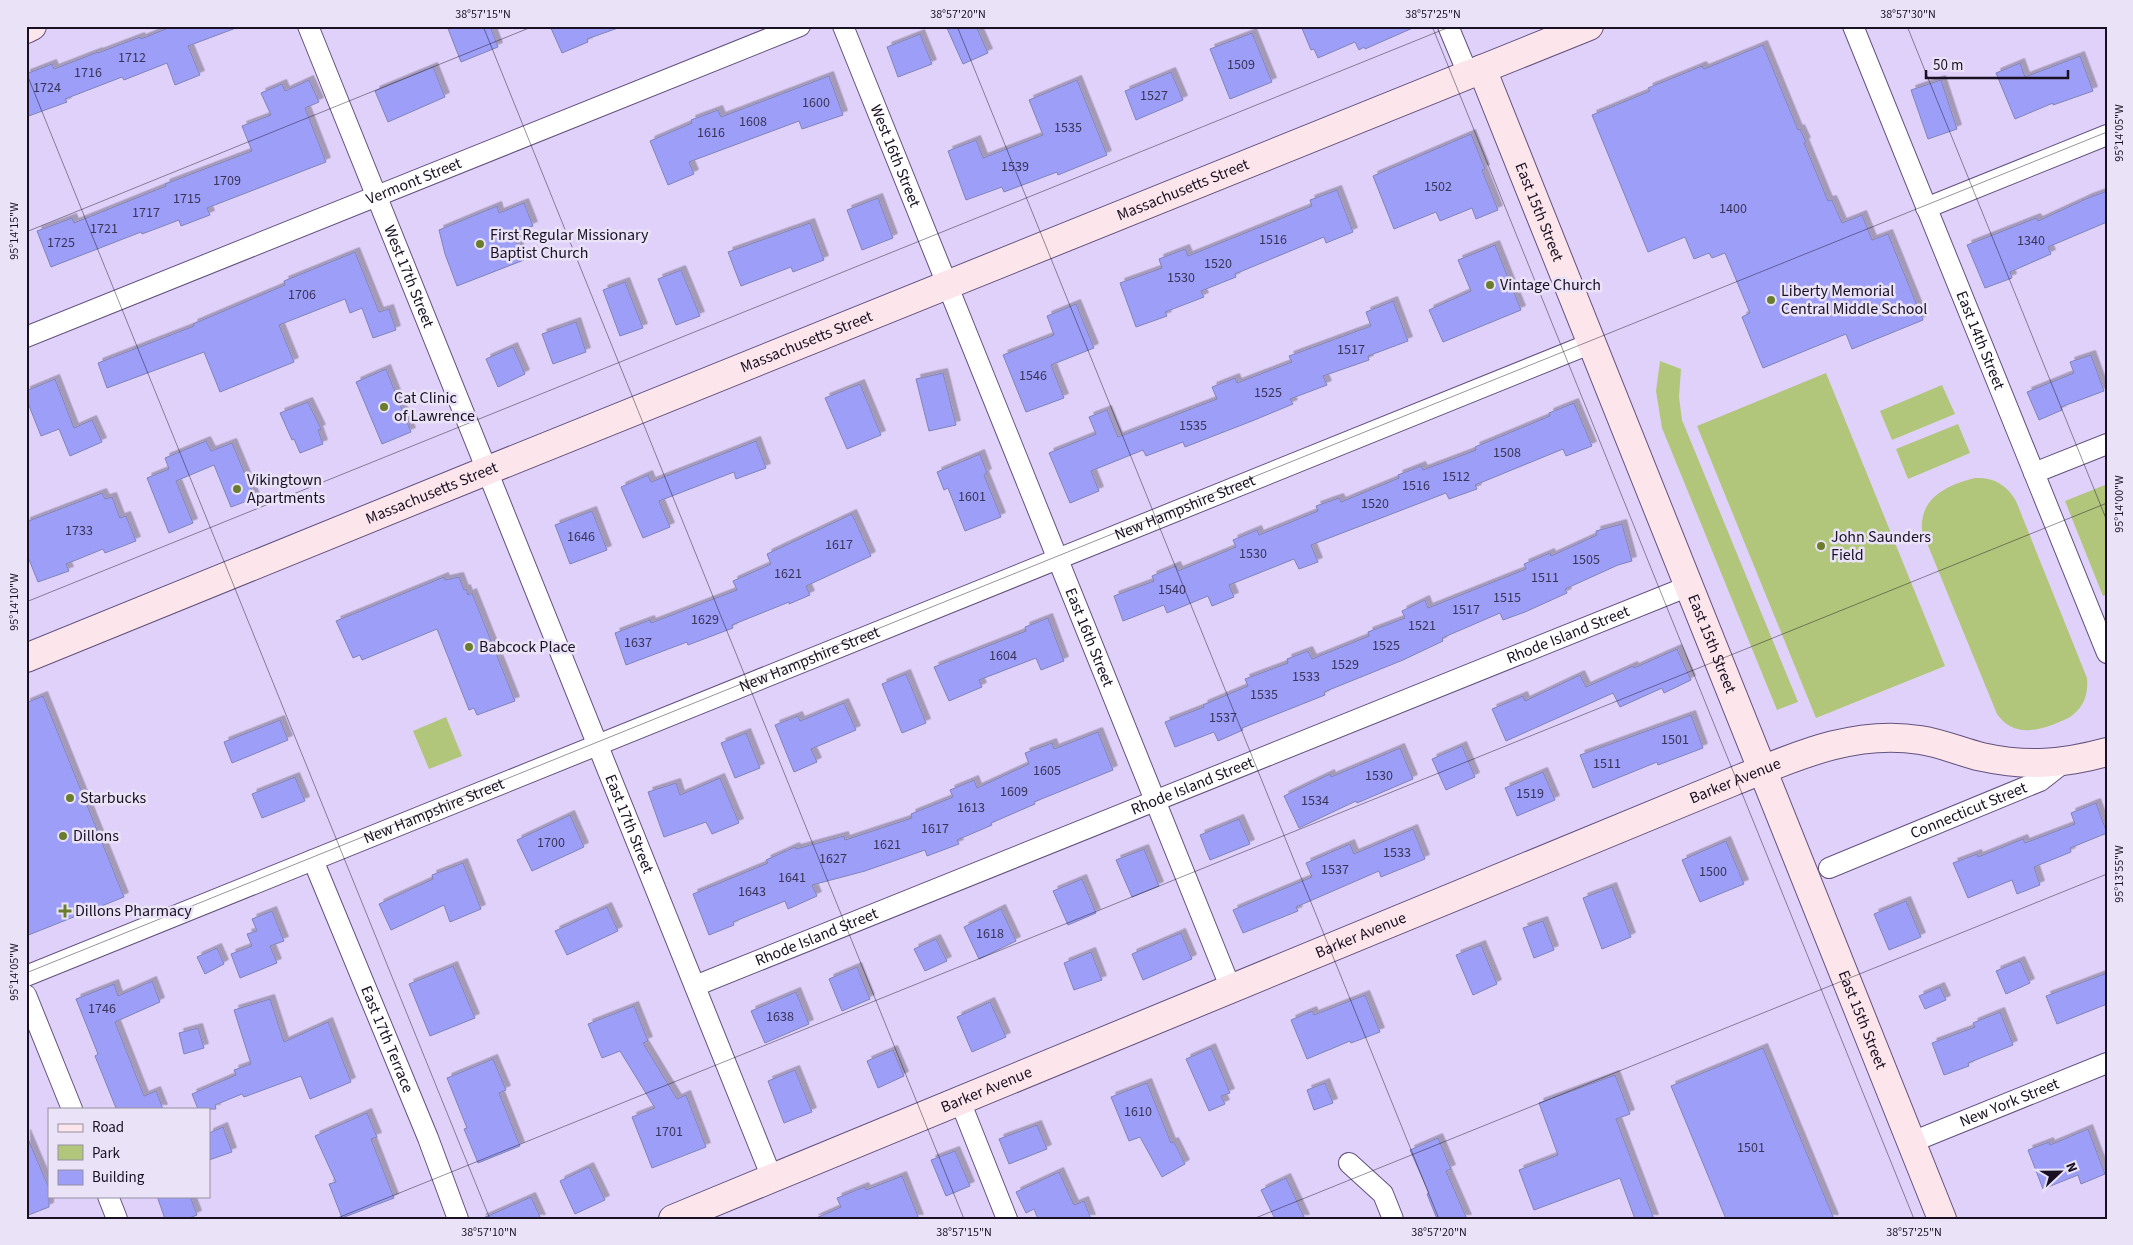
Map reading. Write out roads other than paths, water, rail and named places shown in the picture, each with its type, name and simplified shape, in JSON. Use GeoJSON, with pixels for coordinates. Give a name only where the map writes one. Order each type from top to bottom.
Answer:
{"type":"FeatureCollection","features":[{"type":"Feature","properties":{"kind":"main road"},"geometry":{"type":"LineString","coordinates":[[26,29],[32,26]]}},
{"type":"Feature","properties":{"kind":"main road","name":"Massachusetts Street"},"geometry":{"type":"LineString","coordinates":[[26,658],[1589,26]]}},
{"type":"Feature","properties":{"kind":"main road","name":"East 15th Street"},"geometry":{"type":"LineString","coordinates":[[1475,72],[1592,343],[1942,1219]]}},
{"type":"Feature","properties":{"kind":"main road","name":"Barker Avenue"},"geometry":{"type":"LineString","coordinates":[[673,1219],[1764,770],[1829,746],[1851,740],[1874,738],[1919,739],[1999,760],[2025,763],[2062,763]]}},
{"type":"Feature","properties":{"kind":"main road","name":"Connecticut Street"},"geometry":{"type":"LineString","coordinates":[[2062,763],[2107,752]]}},
{"type":"Feature","properties":{"kind":"street","name":"West 17th Street"},"geometry":{"type":"LineString","coordinates":[[308,26],[487,470]]}},
{"type":"Feature","properties":{"kind":"street","name":"Vermont Street"},"geometry":{"type":"LineString","coordinates":[[26,337],[800,26]]}},
{"type":"Feature","properties":{"kind":"street","name":"West 16th Street"},"geometry":{"type":"LineString","coordinates":[[843,26],[948,284]]}},
{"type":"Feature","properties":{"kind":"street"},"geometry":{"type":"LineString","coordinates":[[1448,26],[1475,72]]}},
{"type":"Feature","properties":{"kind":"street","name":"East 14th Street"},"geometry":{"type":"LineString","coordinates":[[1852,26],[2107,653]]}},
{"type":"Feature","properties":{"kind":"street"},"geometry":{"type":"LineString","coordinates":[[1926,208],[2107,134]]}},
{"type":"Feature","properties":{"kind":"street","name":"East 16th Street"},"geometry":{"type":"LineString","coordinates":[[948,284],[1231,989]]}},
{"type":"Feature","properties":{"kind":"street","name":"New Hampshire Street"},"geometry":{"type":"LineString","coordinates":[[26,976],[1592,343]]}},
{"type":"Feature","properties":{"kind":"street"},"geometry":{"type":"LineString","coordinates":[[2034,473],[2107,444]]}},
{"type":"Feature","properties":{"kind":"street","name":"East 17th Street"},"geometry":{"type":"LineString","coordinates":[[487,470],[772,1178]]}},
{"type":"Feature","properties":{"kind":"street","name":"Rhode Island Street"},"geometry":{"type":"LineString","coordinates":[[695,986],[1690,586]]}},
{"type":"Feature","properties":{"kind":"street","name":"Connecticut Street"},"geometry":{"type":"LineString","coordinates":[[1829,868],[2040,781],[2062,763]]}},
{"type":"Feature","properties":{"kind":"street","name":"East 17th Terrace"},"geometry":{"type":"LineString","coordinates":[[313,860],[428,1138],[458,1219]]}},
{"type":"Feature","properties":{"kind":"street"},"geometry":{"type":"LineString","coordinates":[[26,995],[72,1108]]}},
{"type":"Feature","properties":{"kind":"street","name":"New York Street"},"geometry":{"type":"LineString","coordinates":[[1912,1142],[2107,1063]]}},
{"type":"Feature","properties":{"kind":"street"},"geometry":{"type":"LineString","coordinates":[[960,1101],[1007,1219]]}},
{"type":"Feature","properties":{"kind":"street"},"geometry":{"type":"LineString","coordinates":[[1349,1163],[1383,1194],[1393,1219]]}},
{"type":"Feature","properties":{"kind":"street"},"geometry":{"type":"LineString","coordinates":[[109,1198],[117,1219]]}},
{"type":"Feature","properties":{"kind":"place","name":"First Regular Missionary Baptist Church"},"geometry":{"type":"Point","coordinates":[480,244]}},
{"type":"Feature","properties":{"kind":"place","name":"Vintage Church"},"geometry":{"type":"Point","coordinates":[1490,285]}},
{"type":"Feature","properties":{"kind":"place","name":"Liberty Memorial Central Middle School"},"geometry":{"type":"Point","coordinates":[1771,300]}},
{"type":"Feature","properties":{"kind":"place","name":"Cat Clinic of Lawrence"},"geometry":{"type":"Point","coordinates":[384,407]}},
{"type":"Feature","properties":{"kind":"place","name":"Vikingtown Apartments"},"geometry":{"type":"Point","coordinates":[237,489]}},
{"type":"Feature","properties":{"kind":"place","name":"John Saunders Field"},"geometry":{"type":"Point","coordinates":[1821,546]}},
{"type":"Feature","properties":{"kind":"place","name":"Babcock Place"},"geometry":{"type":"Point","coordinates":[469,647]}},
{"type":"Feature","properties":{"kind":"place","name":"Starbucks"},"geometry":{"type":"Point","coordinates":[70,798]}},
{"type":"Feature","properties":{"kind":"place","name":"Dillons"},"geometry":{"type":"Point","coordinates":[63,836]}},
{"type":"Feature","properties":{"kind":"place","name":"Dillons Pharmacy"},"geometry":{"type":"Point","coordinates":[65,911]}}]}
